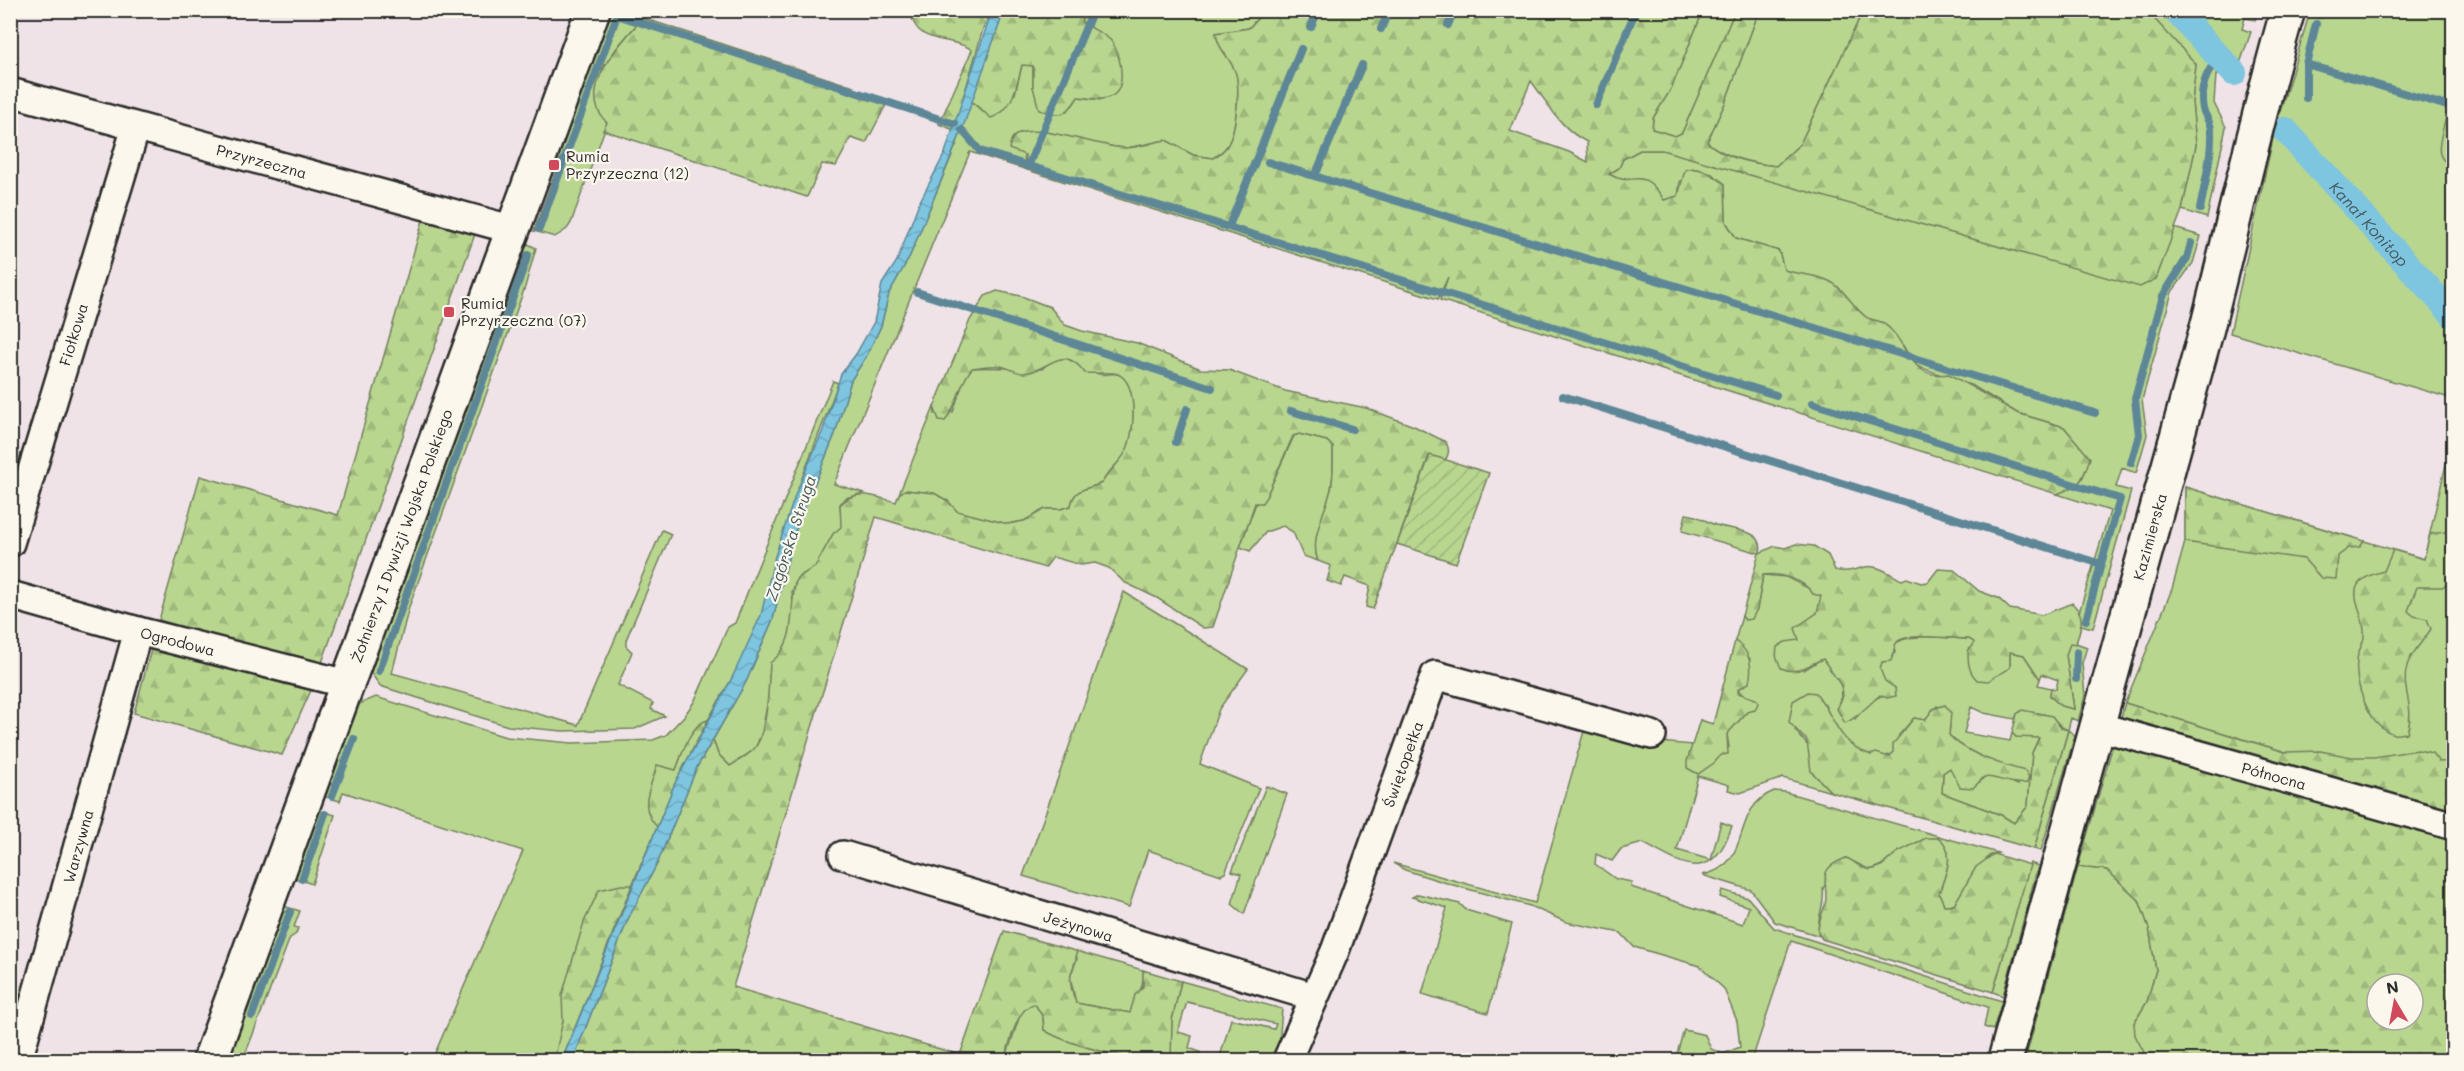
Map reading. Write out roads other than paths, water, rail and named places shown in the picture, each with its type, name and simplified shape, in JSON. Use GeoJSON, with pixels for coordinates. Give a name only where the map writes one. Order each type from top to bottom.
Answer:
{"type":"FeatureCollection","features":[{"type":"Feature","properties":{"kind":"street","name":"Żołnierzy I Dywizji Wojska Polskiego"},"geometry":{"type":"LineString","coordinates":[[210,1060],[593,10]]}},
{"type":"Feature","properties":{"kind":"street","name":"Kazimierska"},"geometry":{"type":"LineString","coordinates":[[2005,1060],[2207,328],[2239,206],[2254,128],[2288,10]]}},
{"type":"Feature","properties":{"kind":"street","name":"Przyrzeczna"},"geometry":{"type":"LineString","coordinates":[[10,92],[514,231]]}},
{"type":"Feature","properties":{"kind":"street","name":"Fiołkowa"},"geometry":{"type":"LineString","coordinates":[[10,543],[136,127]]}},
{"type":"Feature","properties":{"kind":"street","name":"Ogrodowa"},"geometry":{"type":"LineString","coordinates":[[10,595],[138,631],[347,684]]}},
{"type":"Feature","properties":{"kind":"street","name":"Warzywna"},"geometry":{"type":"LineString","coordinates":[[18,1060],[138,631]]}},
{"type":"Feature","properties":{"kind":"street","name":"Świętopełka"},"geometry":{"type":"LineString","coordinates":[[1288,1060],[1335,951],[1435,675],[1652,735]]}},
{"type":"Feature","properties":{"kind":"street","name":"Północna"},"geometry":{"type":"LineString","coordinates":[[2097,726],[2454,826]]}},
{"type":"Feature","properties":{"kind":"street","name":"Jeżynowa"},"geometry":{"type":"LineString","coordinates":[[843,855],[1314,998]]}},
{"type":"Feature","properties":{"kind":"water","name":"Zagórska Struga"},"geometry":{"type":"Polygon","coordinates":[[[992,10],[1004,11],[962,130],[909,258],[889,293],[881,326],[866,357],[851,380],[835,434],[794,534],[773,619],[746,682],[697,767],[657,864],[628,919],[573,1060],[562,1060],[675,783],[732,678],[761,615],[775,556],[796,493],[823,430],[841,374],[856,354],[874,322],[882,284],[897,261],[918,205],[945,153],[992,10]]]}},
{"type":"Feature","properties":{"kind":"waterway"},"geometry":{"type":"LineString","coordinates":[[539,229],[619,10]]}},
{"type":"Feature","properties":{"kind":"waterway"},"geometry":{"type":"LineString","coordinates":[[1028,166],[1093,10]]}},
{"type":"Feature","properties":{"kind":"waterway"},"geometry":{"type":"LineString","coordinates":[[1311,27],[1318,10]]}},
{"type":"Feature","properties":{"kind":"waterway"},"geometry":{"type":"LineString","coordinates":[[1381,29],[1389,10]]}},
{"type":"Feature","properties":{"kind":"waterway"},"geometry":{"type":"LineString","coordinates":[[1448,25],[1454,10]]}},
{"type":"Feature","properties":{"kind":"waterway"},"geometry":{"type":"LineString","coordinates":[[1596,105],[1636,10]]}},
{"type":"Feature","properties":{"kind":"waterway","name":"Kanał Konitop"},"geometry":{"type":"LineString","coordinates":[[2175,10],[2234,73]]}},
{"type":"Feature","properties":{"kind":"waterway"},"geometry":{"type":"LineString","coordinates":[[617,15],[955,124]]}},
{"type":"Feature","properties":{"kind":"waterway"},"geometry":{"type":"LineString","coordinates":[[2316,24],[2306,64],[2454,108]]}},
{"type":"Feature","properties":{"kind":"waterway"},"geometry":{"type":"LineString","coordinates":[[1229,226],[1301,49]]}},
{"type":"Feature","properties":{"kind":"waterway"},"geometry":{"type":"LineString","coordinates":[[2200,209],[2211,140],[2211,127],[2203,109],[2202,95],[2207,75],[2219,58]]}},
{"type":"Feature","properties":{"kind":"waterway"},"geometry":{"type":"LineString","coordinates":[[2306,64],[2306,98]]}},
{"type":"Feature","properties":{"kind":"waterway"},"geometry":{"type":"LineString","coordinates":[[1315,176],[1362,65]]}},
{"type":"Feature","properties":{"kind":"waterway"},"geometry":{"type":"LineString","coordinates":[[962,130],[980,151],[1776,395]]}},
{"type":"Feature","properties":{"kind":"waterway","name":"Kanał Konitop"},"geometry":{"type":"LineString","coordinates":[[2285,130],[2454,316]]}},
{"type":"Feature","properties":{"kind":"waterway"},"geometry":{"type":"LineString","coordinates":[[1268,162],[2095,413]]}},
{"type":"Feature","properties":{"kind":"waterway"},"geometry":{"type":"LineString","coordinates":[[2131,463],[2139,435],[2135,399],[2163,296],[2187,258],[2191,243]]}},
{"type":"Feature","properties":{"kind":"waterway"},"geometry":{"type":"LineString","coordinates":[[379,671],[528,255]]}},
{"type":"Feature","properties":{"kind":"waterway"},"geometry":{"type":"LineString","coordinates":[[917,292],[1212,388]]}},
{"type":"Feature","properties":{"kind":"waterway"},"geometry":{"type":"LineString","coordinates":[[1563,396],[2101,564],[2120,499],[1812,403]]}},
{"type":"Feature","properties":{"kind":"waterway"},"geometry":{"type":"LineString","coordinates":[[1176,442],[1187,409]]}},
{"type":"Feature","properties":{"kind":"waterway"},"geometry":{"type":"LineString","coordinates":[[1291,411],[1352,429]]}},
{"type":"Feature","properties":{"kind":"waterway"},"geometry":{"type":"LineString","coordinates":[[2086,620],[2101,564]]}},
{"type":"Feature","properties":{"kind":"waterway"},"geometry":{"type":"LineString","coordinates":[[2076,679],[2077,652]]}},
{"type":"Feature","properties":{"kind":"waterway"},"geometry":{"type":"LineString","coordinates":[[332,796],[354,739]]}},
{"type":"Feature","properties":{"kind":"waterway"},"geometry":{"type":"LineString","coordinates":[[302,879],[325,814]]}},
{"type":"Feature","properties":{"kind":"waterway"},"geometry":{"type":"LineString","coordinates":[[252,1016],[290,912]]}},
{"type":"Feature","properties":{"kind":"place","name":"Rumia Przyrzeczna (12)"},"geometry":{"type":"Point","coordinates":[554,165]}},
{"type":"Feature","properties":{"kind":"place","name":"Rumia Przyrzeczna (07)"},"geometry":{"type":"Point","coordinates":[449,312]}}]}
